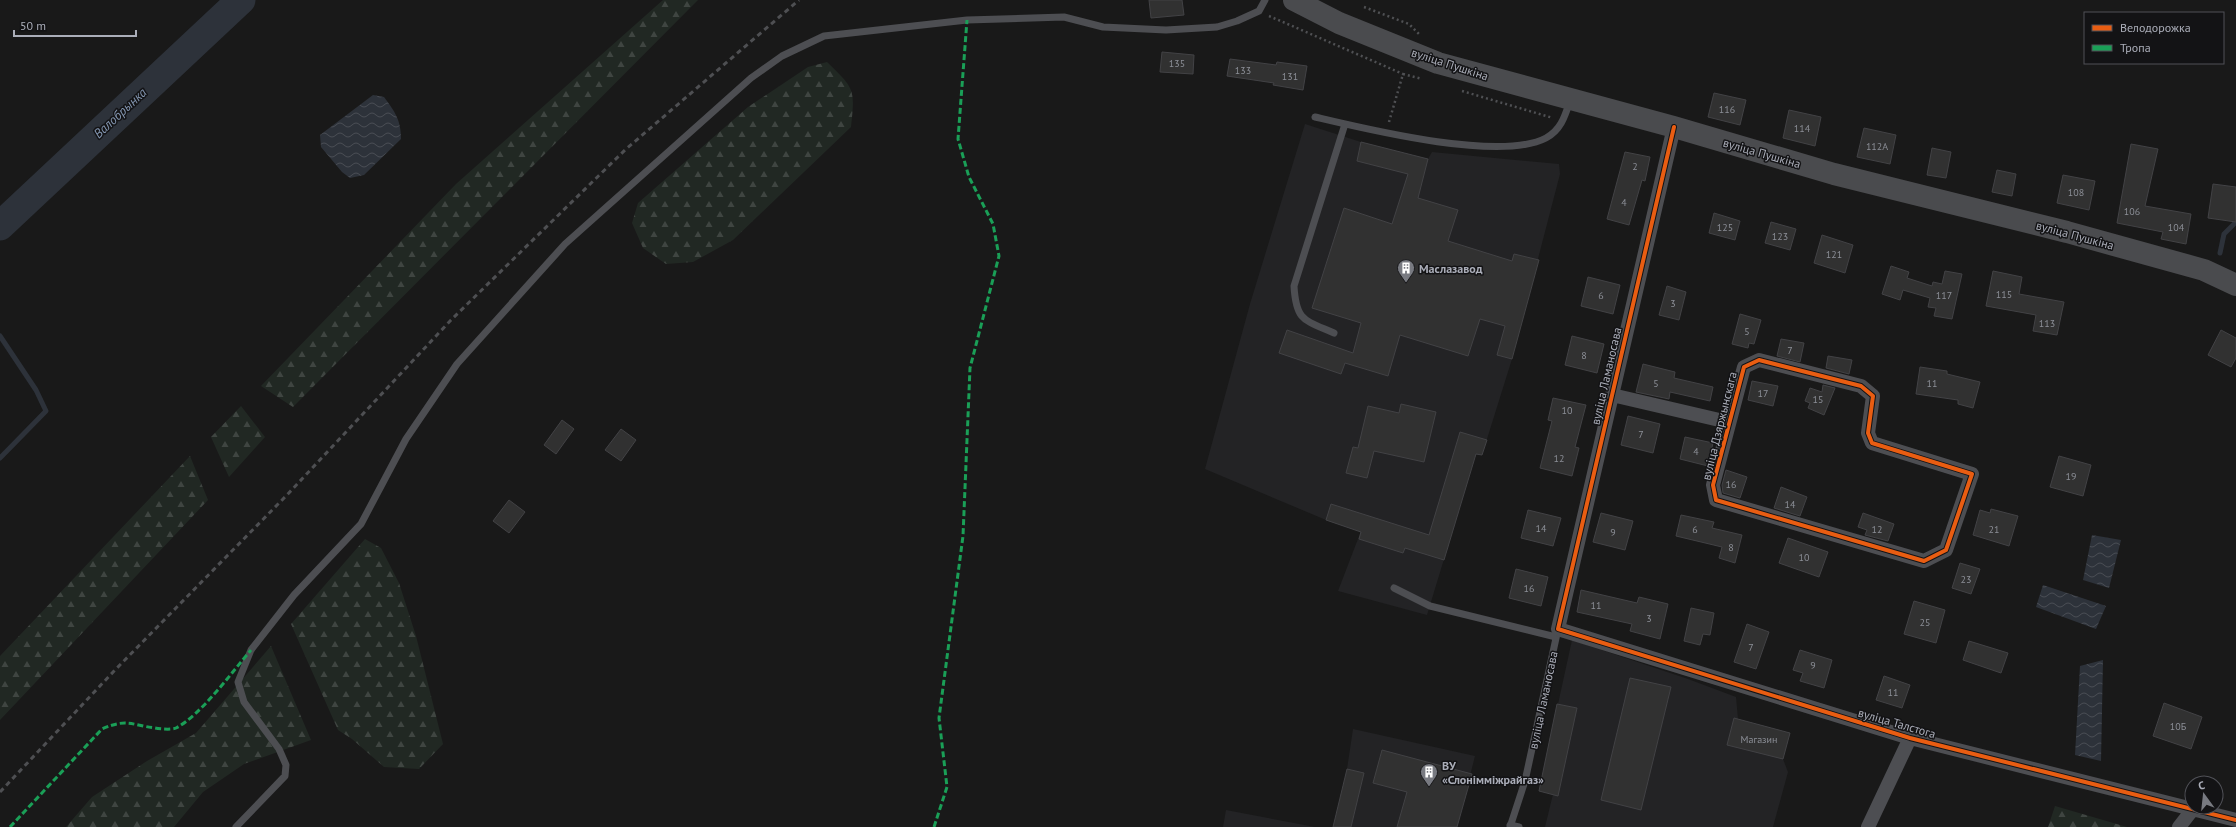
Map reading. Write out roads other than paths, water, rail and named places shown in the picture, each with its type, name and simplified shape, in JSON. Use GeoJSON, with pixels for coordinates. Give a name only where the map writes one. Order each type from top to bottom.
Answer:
{"type":"FeatureCollection","features":[{"type":"Feature","properties":{"kind":"main road","name":"вуліца Пушкіна"},"geometry":{"type":"LineString","coordinates":[[1294,0],[1339,23],[1438,63],[1674,127],[1834,174],[2067,232],[2204,270],[2236,285]]}},
{"type":"Feature","properties":{"kind":"street","name":"вуліца Ламаносава"},"geometry":{"type":"LineString","coordinates":[[1557,633],[1674,127]]}},
{"type":"Feature","properties":{"kind":"street","name":"вуліца Дзяржынскага"},"geometry":{"type":"LineString","coordinates":[[1759,360],[1861,386],[1873,396],[1868,433],[1872,443],[1972,474],[1946,550],[1924,561],[1716,500],[1713,485],[1728,422],[1744,367],[1759,360]]}},
{"type":"Feature","properties":{"kind":"street","name":"вуліца Дзяржынскага"},"geometry":{"type":"LineString","coordinates":[[1612,395],[1728,422]]}},
{"type":"Feature","properties":{"kind":"street","name":"вуліца Талстога"},"geometry":{"type":"LineString","coordinates":[[1557,633],[1910,738],[2184,807]]}},
{"type":"Feature","properties":{"kind":"street"},"geometry":{"type":"LineString","coordinates":[[1868,827],[1910,738]]}},
{"type":"Feature","properties":{"kind":"street"},"geometry":{"type":"LineString","coordinates":[[2179,827],[2188,815]]}},
{"type":"Feature","properties":{"kind":"street","name":"вуліца Талстога"},"geometry":{"type":"LineString","coordinates":[[2216,815],[2236,820]]}},
{"type":"Feature","properties":{"kind":"lane"},"geometry":{"type":"LineString","coordinates":[[236,827],[284,776],[286,765],[279,749],[244,702],[238,682],[251,650],[294,595],[361,524],[406,439],[457,364],[564,244],[751,78],[782,56],[824,36],[967,20],[1064,17],[1103,27],[1174,29],[1217,27],[1259,11],[1265,0]]}},
{"type":"Feature","properties":{"kind":"lane"},"geometry":{"type":"LineString","coordinates":[[1316,117],[1387,134],[1500,147],[1534,143],[1547,138],[1559,128],[1571,99]]}},
{"type":"Feature","properties":{"kind":"lane"},"geometry":{"type":"LineString","coordinates":[[1334,333],[1304,321],[1295,305],[1294,286],[1345,124]]}},
{"type":"Feature","properties":{"kind":"lane"},"geometry":{"type":"LineString","coordinates":[[1394,588],[1430,606],[1557,633]]}},
{"type":"Feature","properties":{"kind":"lane","name":"вуліца Ламаносава"},"geometry":{"type":"LineString","coordinates":[[1510,826],[1525,781],[1557,633]]}},
{"type":"Feature","properties":{"kind":"lane"},"geometry":{"type":"LineString","coordinates":[[1510,826],[1520,827]]}},
{"type":"Feature","properties":{"kind":"water"},"geometry":{"type":"Polygon","coordinates":[[[373,95],[384,97],[397,116],[401,139],[364,175],[350,178],[342,172],[321,147],[320,135],[373,95]]]}},
{"type":"Feature","properties":{"kind":"water"},"geometry":{"type":"Polygon","coordinates":[[[2092,535],[2121,540],[2109,588],[2083,580],[2092,535]]]}},
{"type":"Feature","properties":{"kind":"water"},"geometry":{"type":"Polygon","coordinates":[[[2043,585],[2106,606],[2096,629],[2036,607],[2043,585]]]}},
{"type":"Feature","properties":{"kind":"water"},"geometry":{"type":"Polygon","coordinates":[[[2103,660],[2101,761],[2075,755],[2080,666],[2103,660]]]}},
{"type":"Feature","properties":{"kind":"waterway","name":"Валобрынка"},"geometry":{"type":"LineString","coordinates":[[0,226],[241,0]]}},
{"type":"Feature","properties":{"kind":"waterway"},"geometry":{"type":"LineString","coordinates":[[2220,253],[2224,234],[2236,222]]}},
{"type":"Feature","properties":{"kind":"waterway"},"geometry":{"type":"LineString","coordinates":[[0,336],[36,390],[46,411],[0,458]]}},
{"type":"Feature","properties":{"kind":"railway"},"geometry":{"type":"LineString","coordinates":[[0,792],[115,670],[286,496],[451,320],[625,150],[799,0]]}},
{"type":"Feature","properties":{"kind":"place","name":"Маслазавод"},"geometry":{"type":"Point","coordinates":[1406,283]}},
{"type":"Feature","properties":{"kind":"place","name":"ВУ «Слонімміжрайгаз»"},"geometry":{"type":"Point","coordinates":[1429,787]}}]}
